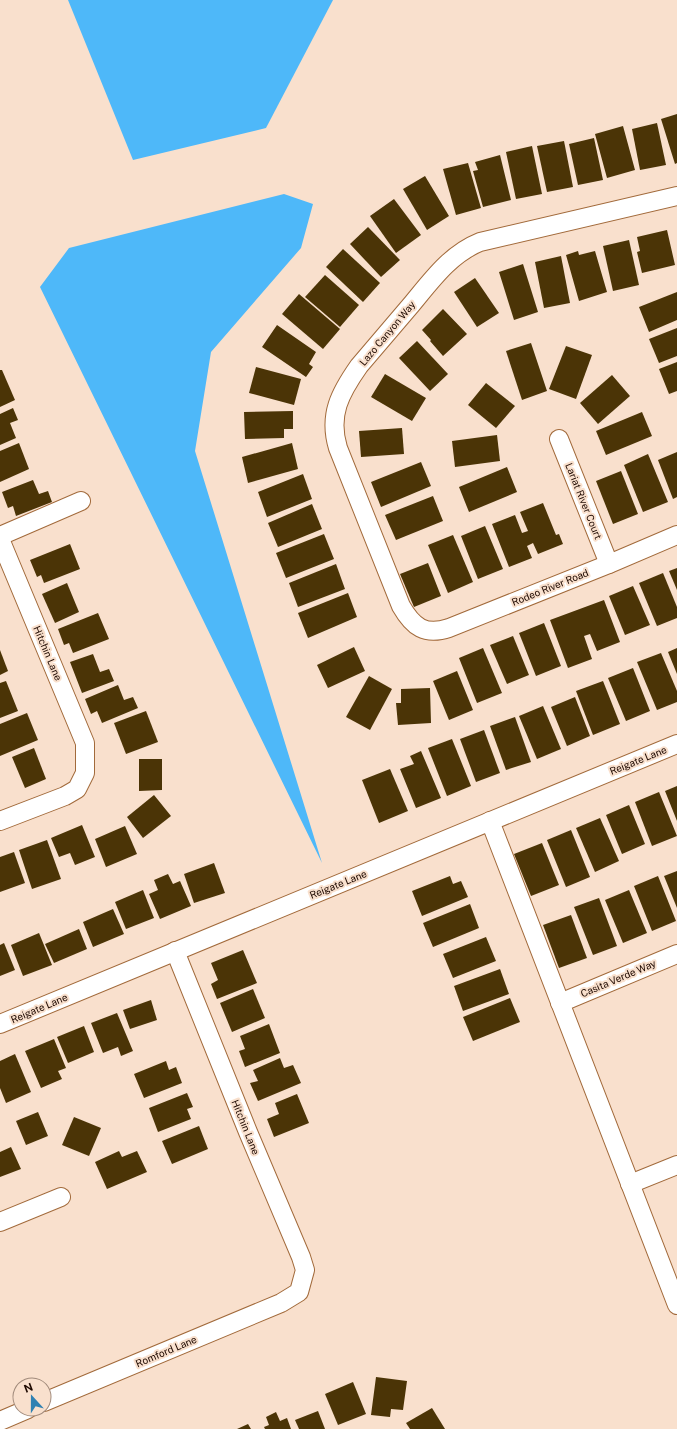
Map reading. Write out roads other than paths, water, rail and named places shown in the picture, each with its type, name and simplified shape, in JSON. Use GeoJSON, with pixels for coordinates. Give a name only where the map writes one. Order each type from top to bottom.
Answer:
{"type":"FeatureCollection","features":[{"type":"Feature","properties":{"kind":"street","name":"Lazo Canyon Way"},"geometry":{"type":"LineString","coordinates":[[422,629],[413,623],[401,606],[334,436],[334,421],[340,396],[348,382],[359,366],[439,272],[458,254],[470,246],[480,242],[677,196]]}},
{"type":"Feature","properties":{"kind":"street","name":"Lariat River Court"},"geometry":{"type":"LineString","coordinates":[[559,439],[609,564]]}},
{"type":"Feature","properties":{"kind":"street"},"geometry":{"type":"LineString","coordinates":[[0,537],[81,501]]}},
{"type":"Feature","properties":{"kind":"street","name":"Rodeo River Road"},"geometry":{"type":"LineString","coordinates":[[422,629],[430,632],[449,628],[677,535]]}},
{"type":"Feature","properties":{"kind":"street","name":"Hitchin Lane"},"geometry":{"type":"LineString","coordinates":[[0,537],[85,743],[85,773],[78,789],[0,821]]}},
{"type":"Feature","properties":{"kind":"street","name":"Reigate Lane"},"geometry":{"type":"LineString","coordinates":[[0,1024],[677,744]]}},
{"type":"Feature","properties":{"kind":"street"},"geometry":{"type":"LineString","coordinates":[[490,822],[677,1304]]}},
{"type":"Feature","properties":{"kind":"street","name":"Hitchin Lane"},"geometry":{"type":"LineString","coordinates":[[175,951],[248,1132],[302,1257],[304,1270],[299,1292],[288,1299]]}},
{"type":"Feature","properties":{"kind":"street","name":"Casita Verde Way"},"geometry":{"type":"LineString","coordinates":[[560,1003],[677,954]]}},
{"type":"Feature","properties":{"kind":"street"},"geometry":{"type":"LineString","coordinates":[[630,1184],[677,1164]]}},
{"type":"Feature","properties":{"kind":"street"},"geometry":{"type":"LineString","coordinates":[[0,1222],[61,1197]]}},
{"type":"Feature","properties":{"kind":"street","name":"Romford Lane"},"geometry":{"type":"LineString","coordinates":[[52,1399],[288,1299]]}},
{"type":"Feature","properties":{"kind":"street"},"geometry":{"type":"LineString","coordinates":[[0,1420],[12,1415]]}},
{"type":"Feature","properties":{"kind":"water"},"geometry":{"type":"Polygon","coordinates":[[[68,0],[333,0],[266,128],[133,160],[68,0]]]}},
{"type":"Feature","properties":{"kind":"water"},"geometry":{"type":"Polygon","coordinates":[[[284,194],[313,204],[301,248],[211,352],[195,451],[322,863],[40,287],[69,248],[284,194]]]}}]}
